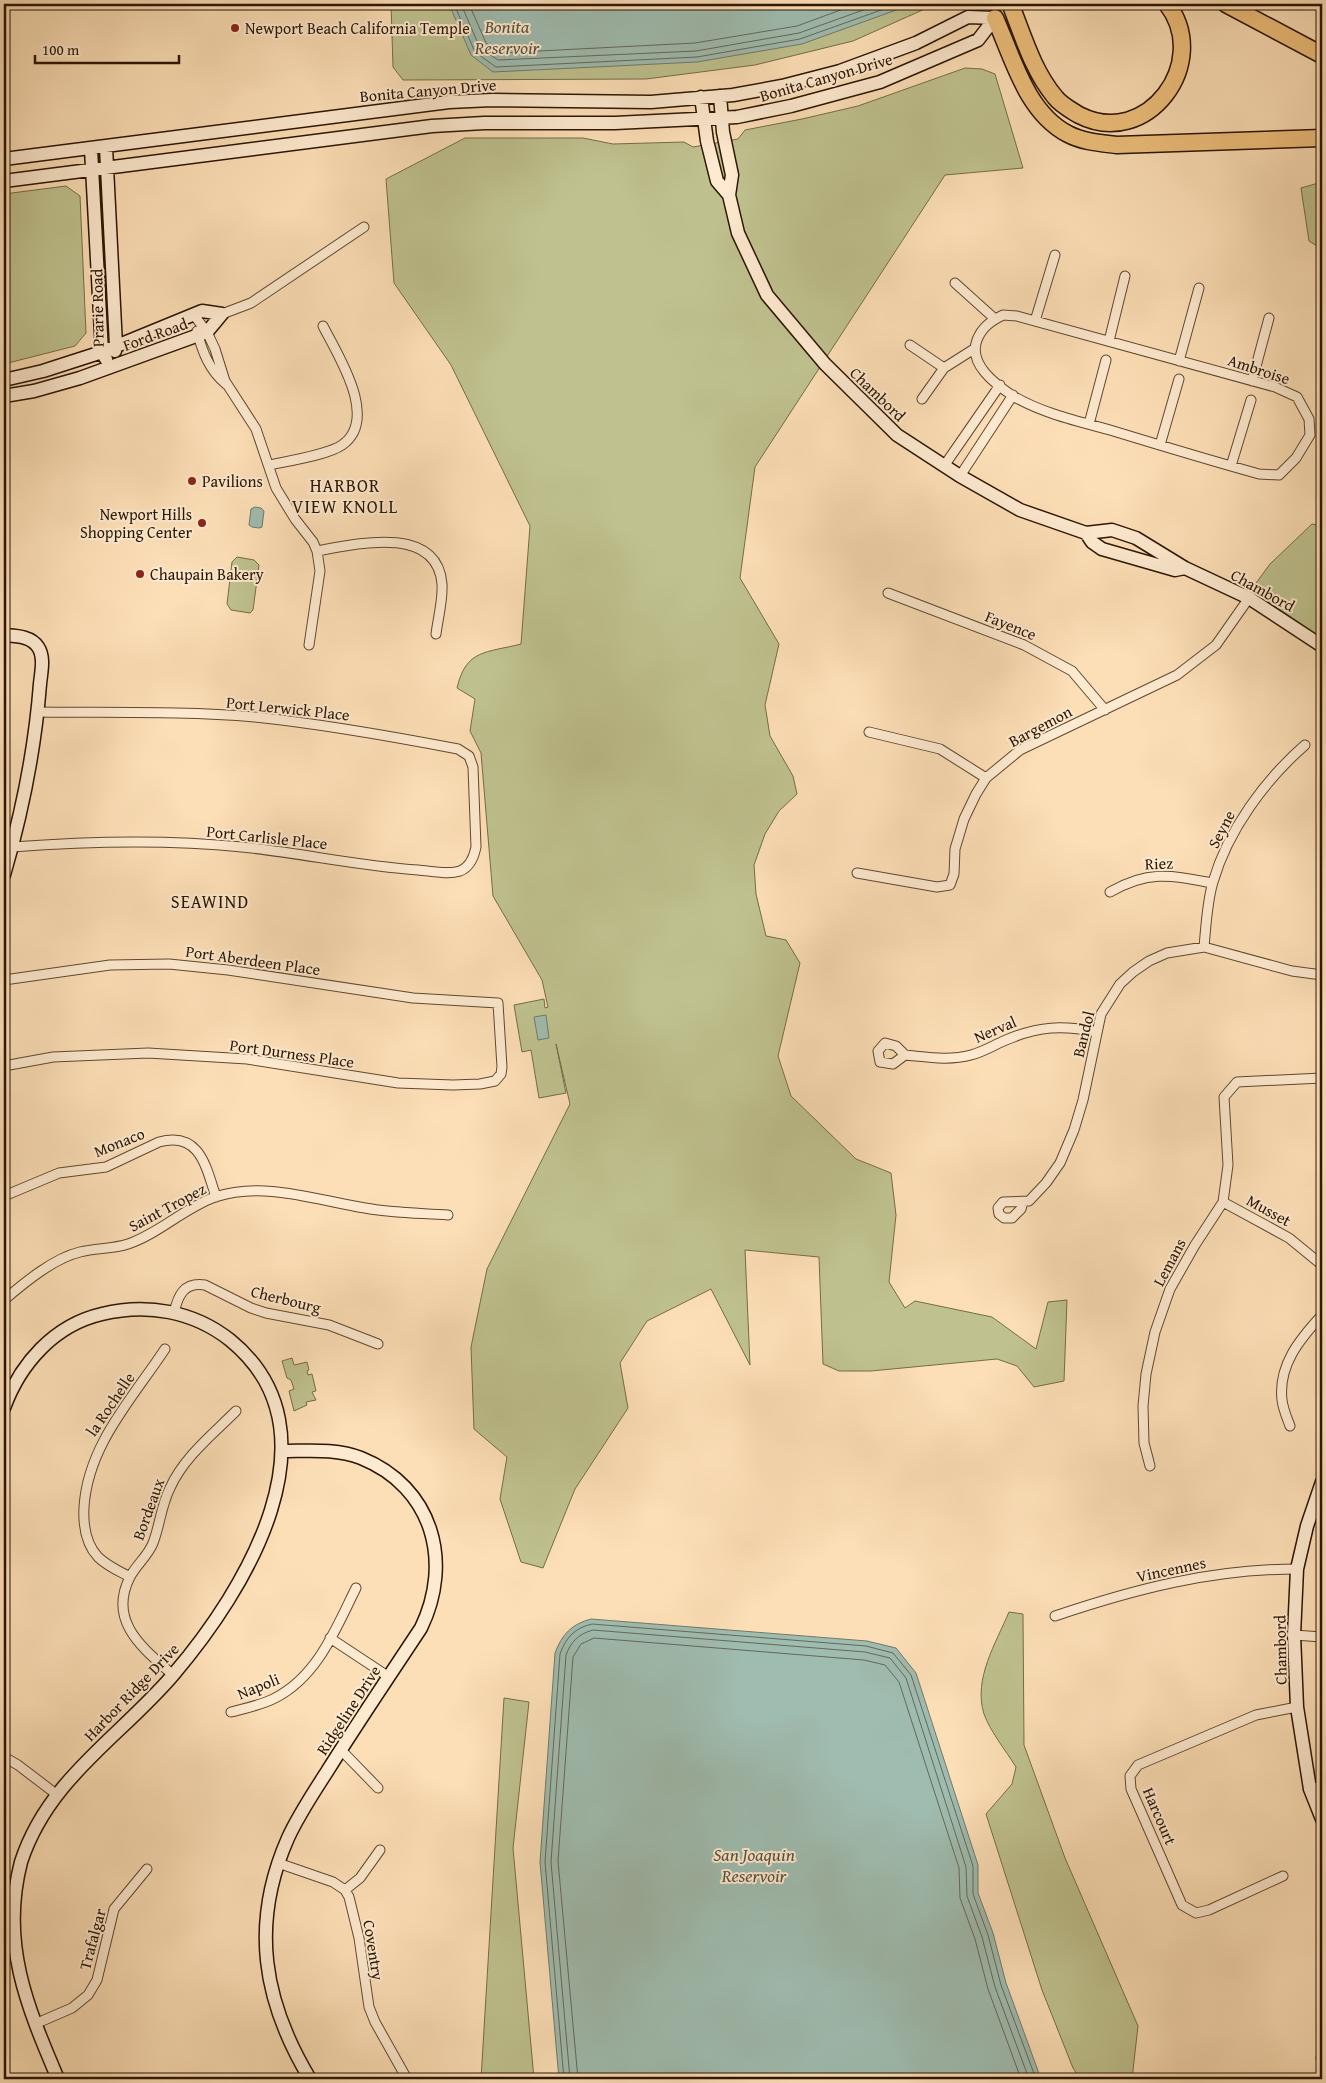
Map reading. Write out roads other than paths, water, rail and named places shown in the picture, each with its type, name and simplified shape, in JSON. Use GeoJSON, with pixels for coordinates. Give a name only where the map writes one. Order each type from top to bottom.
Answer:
{"type":"FeatureCollection","features":[{"type":"Feature","properties":{"kind":"highway"},"geometry":{"type":"LineString","coordinates":[[1226,4],[1322,55]]}},
{"type":"Feature","properties":{"kind":"highway"},"geometry":{"type":"LineString","coordinates":[[1012,8],[1039,74],[1055,98],[1068,109],[1088,119],[1108,122],[1130,120],[1152,109],[1170,91],[1180,69],[1182,46],[1178,22],[1168,5]]}},
{"type":"Feature","properties":{"kind":"highway"},"geometry":{"type":"LineString","coordinates":[[995,18],[1032,100],[1048,120],[1068,134],[1117,145],[1322,138]]}},
{"type":"Feature","properties":{"kind":"street","name":"Bonita Canyon Drive"},"geometry":{"type":"LineString","coordinates":[[4,159],[409,106],[492,100],[623,103],[720,96],[782,86],[840,71],[916,42],[968,16],[995,18]]}},
{"type":"Feature","properties":{"kind":"street","name":"Bonita Canyon Drive"},"geometry":{"type":"LineString","coordinates":[[4,181],[432,126],[531,122],[615,124],[722,118],[791,106],[880,82],[978,40],[995,18]]}},
{"type":"Feature","properties":{"kind":"street","name":"Chambord"},"geometry":{"type":"LineString","coordinates":[[720,96],[732,175],[729,196],[738,232],[767,295],[825,364],[897,435],[960,476],[1020,510],[1089,537],[1102,549],[1175,570],[1185,568]]}},
{"type":"Feature","properties":{"kind":"street","name":"Chambord"},"geometry":{"type":"LineString","coordinates":[[701,98],[707,141],[717,181],[729,196]]}},
{"type":"Feature","properties":{"kind":"street","name":"Prarie Road"},"geometry":{"type":"LineString","coordinates":[[106,147],[116,346],[110,368]]}},
{"type":"Feature","properties":{"kind":"street","name":"Prarie Road"},"geometry":{"type":"LineString","coordinates":[[90,149],[102,352],[110,368]]}},
{"type":"Feature","properties":{"kind":"street","name":"Ford Road"},"geometry":{"type":"LineString","coordinates":[[4,396],[34,391],[110,368],[203,334],[222,314],[251,302],[364,227]]}},
{"type":"Feature","properties":{"kind":"street"},"geometry":{"type":"LineString","coordinates":[[1035,321],[1055,255]]}},
{"type":"Feature","properties":{"kind":"street"},"geometry":{"type":"LineString","coordinates":[[1109,341],[1125,276]]}},
{"type":"Feature","properties":{"kind":"street"},"geometry":{"type":"LineString","coordinates":[[922,399],[944,368],[974,349],[979,336],[990,321],[995,319],[955,282]]}},
{"type":"Feature","properties":{"kind":"street"},"geometry":{"type":"LineString","coordinates":[[1179,361],[1199,288]]}},
{"type":"Feature","properties":{"kind":"street","name":"Ford Road"},"geometry":{"type":"LineString","coordinates":[[4,380],[43,371],[102,352],[202,311],[222,314]]}},
{"type":"Feature","properties":{"kind":"street"},"geometry":{"type":"LineString","coordinates":[[193,314],[203,334],[200,346],[215,375],[228,385],[256,429],[276,488],[295,519],[313,542],[317,551],[320,570],[310,645]]}},
{"type":"Feature","properties":{"kind":"street","name":"Ambroise"},"geometry":{"type":"LineString","coordinates":[[974,349],[976,360],[989,376],[1013,396],[1053,414],[1259,474],[1279,475],[1296,458],[1310,435],[1309,419],[1297,397],[1275,387],[1017,316],[1003,315],[995,319]]}},
{"type":"Feature","properties":{"kind":"street"},"geometry":{"type":"LineString","coordinates":[[1252,381],[1269,318]]}},
{"type":"Feature","properties":{"kind":"street"},"geometry":{"type":"LineString","coordinates":[[269,465],[336,448],[348,440],[353,432],[357,410],[354,389],[323,326]]}},
{"type":"Feature","properties":{"kind":"street"},"geometry":{"type":"LineString","coordinates":[[910,345],[944,368]]}},
{"type":"Feature","properties":{"kind":"street"},"geometry":{"type":"LineString","coordinates":[[1089,424],[1106,360]]}},
{"type":"Feature","properties":{"kind":"street"},"geometry":{"type":"LineString","coordinates":[[1160,445],[1179,379]]}},
{"type":"Feature","properties":{"kind":"street"},"geometry":{"type":"LineString","coordinates":[[944,466],[1000,385]]}},
{"type":"Feature","properties":{"kind":"street"},"geometry":{"type":"LineString","coordinates":[[4,405],[34,391]]}},
{"type":"Feature","properties":{"kind":"street"},"geometry":{"type":"LineString","coordinates":[[960,476],[1013,396]]}},
{"type":"Feature","properties":{"kind":"street"},"geometry":{"type":"LineString","coordinates":[[1231,466],[1251,400]]}},
{"type":"Feature","properties":{"kind":"street","name":"Chambord"},"geometry":{"type":"LineString","coordinates":[[1089,537],[1112,530],[1139,540],[1185,568],[1249,598],[1322,646]]}},
{"type":"Feature","properties":{"kind":"street"},"geometry":{"type":"LineString","coordinates":[[1133,559],[1139,540]]}},
{"type":"Feature","properties":{"kind":"street"},"geometry":{"type":"LineString","coordinates":[[317,551],[366,542],[402,543],[418,547],[435,563],[442,582],[436,634]]}},
{"type":"Feature","properties":{"kind":"street","name":"Fayence"},"geometry":{"type":"LineString","coordinates":[[888,593],[1024,645],[1072,671],[1105,710]]}},
{"type":"Feature","properties":{"kind":"street","name":"Bargemon"},"geometry":{"type":"LineString","coordinates":[[857,873],[937,887],[950,885],[954,874],[955,848],[964,820],[986,778],[1020,750],[1177,675],[1216,645],[1249,598]]}},
{"type":"Feature","properties":{"kind":"street"},"geometry":{"type":"LineString","coordinates":[[4,635],[30,639],[38,646],[42,658],[38,712],[22,805],[4,875]]}},
{"type":"Feature","properties":{"kind":"street","name":"Port Lerwick Place"},"geometry":{"type":"LineString","coordinates":[[38,712],[125,711],[254,717],[353,729],[458,749],[468,756],[473,768],[474,818]]}},
{"type":"Feature","properties":{"kind":"street"},"geometry":{"type":"LineString","coordinates":[[869,732],[940,750],[986,778]]}},
{"type":"Feature","properties":{"kind":"street","name":"Seyne"},"geometry":{"type":"LineString","coordinates":[[1204,946],[1212,883],[1241,821],[1283,764],[1305,745]]}},
{"type":"Feature","properties":{"kind":"street","name":"Port Carlisle Place"},"geometry":{"type":"LineString","coordinates":[[12,847],[130,841],[184,843],[241,847],[383,866],[444,872],[460,870],[470,864],[476,847],[474,818]]}},
{"type":"Feature","properties":{"kind":"street","name":"Riez"},"geometry":{"type":"LineString","coordinates":[[1110,892],[1125,883],[1149,876],[1167,876],[1212,883]]}},
{"type":"Feature","properties":{"kind":"street","name":"Bandol"},"geometry":{"type":"LineString","coordinates":[[1023,1202],[1029,1200],[1060,1163],[1074,1130],[1101,1014],[1110,998],[1132,972],[1149,961],[1167,953],[1204,946],[1292,971],[1322,975]]}},
{"type":"Feature","properties":{"kind":"street","name":"Port Aberdeen Place"},"geometry":{"type":"LineString","coordinates":[[4,980],[101,966],[169,964],[228,970],[413,998],[498,1003]]}},
{"type":"Feature","properties":{"kind":"street","name":"Port Durness Place"},"geometry":{"type":"LineString","coordinates":[[4,1066],[53,1057],[148,1053],[247,1059],[398,1083],[480,1084],[495,1081],[501,1074],[498,1003]]}},
{"type":"Feature","properties":{"kind":"street","name":"Nerval"},"geometry":{"type":"LineString","coordinates":[[905,1055],[942,1058],[962,1057],[980,1052],[1028,1032],[1048,1027],[1070,1027],[1097,1032]]}},
{"type":"Feature","properties":{"kind":"street","name":"Lemans"},"geometry":{"type":"LineString","coordinates":[[1150,1466],[1144,1443],[1143,1406],[1146,1374],[1155,1332],[1170,1289],[1195,1245],[1223,1202],[1228,1165],[1224,1097],[1237,1082],[1322,1078]]}},
{"type":"Feature","properties":{"kind":"street","name":"Monaco"},"geometry":{"type":"LineString","coordinates":[[4,1196],[59,1174],[106,1167],[159,1142],[168,1140],[186,1142],[200,1154],[216,1197]]}},
{"type":"Feature","properties":{"kind":"street","name":"Saint Tropez"},"geometry":{"type":"LineString","coordinates":[[4,1300],[66,1257],[92,1249],[128,1244],[197,1205],[216,1197],[256,1190],[380,1210],[448,1214]]}},
{"type":"Feature","properties":{"kind":"street","name":"Musset"},"geometry":{"type":"LineString","coordinates":[[1223,1202],[1289,1238],[1322,1265]]}},
{"type":"Feature","properties":{"kind":"street","name":"Cherbourg"},"geometry":{"type":"LineString","coordinates":[[174,1313],[178,1298],[185,1288],[191,1285],[205,1284],[251,1308],[266,1313],[329,1325],[378,1344]]}},
{"type":"Feature","properties":{"kind":"street","name":"Harbor Ridge Drive"},"geometry":{"type":"LineString","coordinates":[[4,1408],[13,1387],[29,1362],[50,1340],[68,1328],[96,1315],[117,1310],[155,1309],[198,1321],[218,1332],[251,1362],[260,1374],[273,1401],[280,1430],[282,1450],[276,1493],[259,1543],[216,1619],[173,1675],[145,1705],[71,1776],[56,1794],[38,1822],[20,1864],[12,1909],[12,1940],[18,1977],[58,2079]]}},
{"type":"Feature","properties":{"kind":"street"},"geometry":{"type":"LineString","coordinates":[[1290,1426],[1282,1402],[1282,1383],[1289,1358],[1299,1339],[1322,1315]]}},
{"type":"Feature","properties":{"kind":"street","name":"la Rochelle"},"geometry":{"type":"LineString","coordinates":[[130,1577],[107,1564],[92,1549],[84,1528],[84,1498],[92,1465],[106,1434],[165,1350]]}},
{"type":"Feature","properties":{"kind":"street","name":"Bordeaux"},"geometry":{"type":"LineString","coordinates":[[173,1675],[140,1646],[130,1630],[124,1606],[125,1593],[130,1577],[153,1544],[164,1501],[177,1475],[189,1458],[236,1411]]}},
{"type":"Feature","properties":{"kind":"street","name":"Ridgeline Drive"},"geometry":{"type":"LineString","coordinates":[[282,1450],[325,1451],[361,1458],[388,1473],[402,1485],[427,1520],[436,1556],[434,1593],[429,1611],[421,1628],[298,1819],[278,1863],[269,1899],[266,1924],[268,1972],[280,2020],[295,2053],[310,2079]]}},
{"type":"Feature","properties":{"kind":"street","name":"Chambord"},"geometry":{"type":"LineString","coordinates":[[1322,1482],[1307,1526],[1297,1569],[1294,1635],[1297,1707],[1322,1820]]}},
{"type":"Feature","properties":{"kind":"street","name":"Vincennes"},"geometry":{"type":"LineString","coordinates":[[1055,1616],[1104,1600],[1179,1580],[1257,1569],[1297,1569]]}},
{"type":"Feature","properties":{"kind":"street","name":"Napoli"},"geometry":{"type":"LineString","coordinates":[[231,1712],[259,1704],[290,1689],[303,1678],[314,1666],[356,1588]]}},
{"type":"Feature","properties":{"kind":"street"},"geometry":{"type":"LineString","coordinates":[[1294,1635],[1322,1637]]}},
{"type":"Feature","properties":{"kind":"street"},"geometry":{"type":"LineString","coordinates":[[330,1638],[390,1677]]}},
{"type":"Feature","properties":{"kind":"street","name":"Harcourt"},"geometry":{"type":"LineString","coordinates":[[1283,1876],[1209,1910],[1196,1913],[1182,1905],[1131,1789],[1130,1776],[1138,1765],[1256,1715],[1297,1707]]}},
{"type":"Feature","properties":{"kind":"street"},"geometry":{"type":"LineString","coordinates":[[341,1750],[378,1788]]}},
{"type":"Feature","properties":{"kind":"street"},"geometry":{"type":"LineString","coordinates":[[4,1757],[18,1765],[56,1794]]}},
{"type":"Feature","properties":{"kind":"street"},"geometry":{"type":"LineString","coordinates":[[278,1863],[333,1882],[345,1890],[360,1878],[380,1850]]}},
{"type":"Feature","properties":{"kind":"street","name":"Trafalgar"},"geometry":{"type":"LineString","coordinates":[[35,2024],[72,2008],[88,1995],[97,1980],[114,1909],[147,1869]]}},
{"type":"Feature","properties":{"kind":"street","name":"Coventry"},"geometry":{"type":"LineString","coordinates":[[345,1890],[349,1897],[359,1938],[369,2007],[375,2022],[406,2079]]}},
{"type":"Feature","properties":{"kind":"water","name":"Bonita Reservoir"},"geometry":{"type":"Polygon","coordinates":[[[449,4],[913,4],[802,44],[697,62],[493,72],[471,55],[449,4]]]}},
{"type":"Feature","properties":{"kind":"water"},"geometry":{"type":"Polygon","coordinates":[[[255,507],[261,508],[264,511],[262,527],[259,528],[249,525],[251,509],[255,507]]]}},
{"type":"Feature","properties":{"kind":"water"},"geometry":{"type":"Polygon","coordinates":[[[546,1015],[549,1038],[538,1040],[534,1017],[546,1015]]]}},
{"type":"Feature","properties":{"kind":"water","name":"San Joaquin Reservoir"},"geometry":{"type":"Polygon","coordinates":[[[591,1619],[867,1641],[896,1648],[916,1673],[978,1865],[978,1893],[993,1933],[1006,1983],[1041,2079],[559,2079],[540,1862],[555,1653],[564,1635],[578,1624],[591,1619]]]}},
{"type":"Feature","properties":{"kind":"place","name":"Newport Beach California Temple"},"geometry":{"type":"Point","coordinates":[235,28]}},
{"type":"Feature","properties":{"kind":"place","name":"Pavilions"},"geometry":{"type":"Point","coordinates":[192,481]}},
{"type":"Feature","properties":{"kind":"place","name":"Newport Hills Shopping Center"},"geometry":{"type":"Point","coordinates":[202,523]}},
{"type":"Feature","properties":{"kind":"place","name":"Chaupain Bakery"},"geometry":{"type":"Point","coordinates":[140,574]}},
{"type":"Feature","properties":{"kind":"district","name":"HARBOR VIEW KNOLL"},"geometry":{"type":"Point","coordinates":[345,496]}},
{"type":"Feature","properties":{"kind":"district","name":"SEAWIND"},"geometry":{"type":"Point","coordinates":[210,902]}}]}
